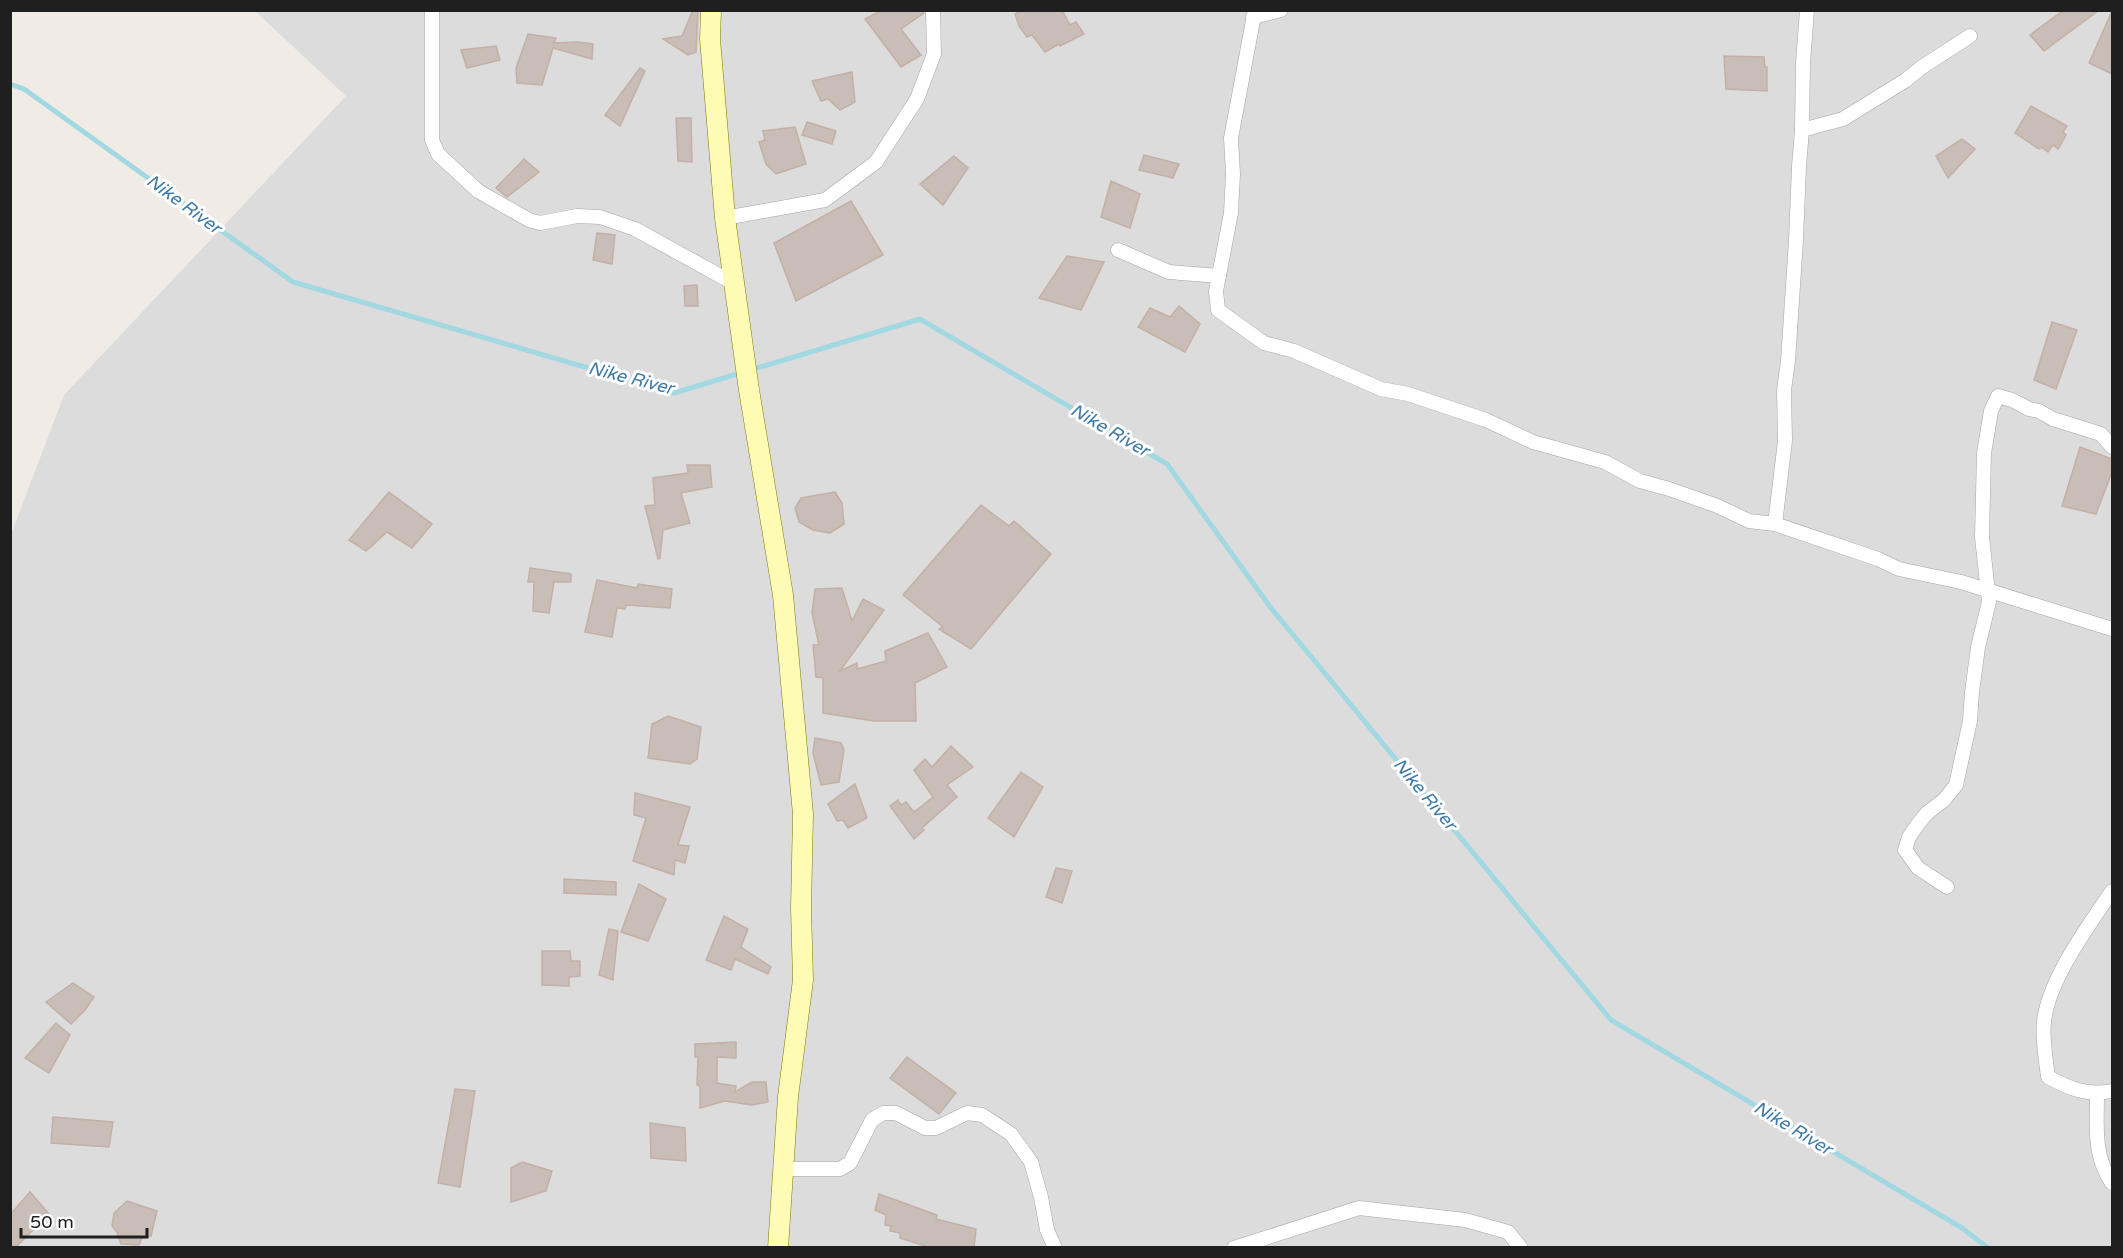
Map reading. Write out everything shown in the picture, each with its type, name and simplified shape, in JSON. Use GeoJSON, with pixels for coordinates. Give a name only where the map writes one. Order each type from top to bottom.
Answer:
{"type":"FeatureCollection","features":[{"type":"Feature","properties":{"kind":"street"},"geometry":{"type":"LineString","coordinates":[[432,10],[432,140],[438,154],[478,191],[529,220],[540,223],[577,216],[600,217],[635,229],[735,284]]}},
{"type":"Feature","properties":{"kind":"street"},"geometry":{"type":"LineString","coordinates":[[711,10],[710,39],[725,218],[748,390],[783,595],[803,814],[801,909],[803,980],[788,1097],[778,1248]]}},
{"type":"Feature","properties":{"kind":"street"},"geometry":{"type":"LineString","coordinates":[[725,218],[825,200],[876,162],[917,99],[934,54],[933,10]]}},
{"type":"Feature","properties":{"kind":"street"},"geometry":{"type":"LineString","coordinates":[[1281,10],[1254,14],[1231,138],[1233,174],[1231,213],[1216,291],[1218,310],[1264,344],[1294,351],[1381,389],[1408,394],[1486,420],[1533,442],[1605,462],[1640,481],[1678,492],[1749,521],[1775,524],[1878,559],[1899,569],[1961,582],[2112,629]]}},
{"type":"Feature","properties":{"kind":"street"},"geometry":{"type":"LineString","coordinates":[[1775,524],[1785,441],[1784,390],[1788,361],[1802,130],[1803,63],[1808,10]]}},
{"type":"Feature","properties":{"kind":"street"},"geometry":{"type":"LineString","coordinates":[[1802,130],[1843,119],[1906,80],[1970,36]]}},
{"type":"Feature","properties":{"kind":"street"},"geometry":{"type":"LineString","coordinates":[[1118,250],[1169,272],[1219,276]]}},
{"type":"Feature","properties":{"kind":"street"},"geometry":{"type":"LineString","coordinates":[[1947,887],[1918,868],[1905,850],[1909,837],[1918,824],[1927,813],[1944,800],[1956,785],[1970,721],[1978,647],[1989,602],[1982,537],[1984,464],[1991,411],[1998,396],[2012,400],[2053,419],[2101,434],[2112,447]]}},
{"type":"Feature","properties":{"kind":"street"},"geometry":{"type":"LineString","coordinates":[[2112,891],[2086,928],[2066,963],[2052,994],[2044,1021],[2044,1048],[2048,1077],[2067,1087],[2097,1094],[2112,1091]]}},
{"type":"Feature","properties":{"kind":"street"},"geometry":{"type":"LineString","coordinates":[[2097,1094],[2097,1138],[2100,1162],[2112,1183]]}},
{"type":"Feature","properties":{"kind":"street"},"geometry":{"type":"LineString","coordinates":[[784,1169],[840,1169],[850,1163],[872,1120],[882,1113],[896,1113],[925,1128],[936,1128],[967,1113],[982,1115],[1011,1134],[1031,1162],[1047,1230],[1055,1248]]}},
{"type":"Feature","properties":{"kind":"street"},"geometry":{"type":"LineString","coordinates":[[1234,1248],[1359,1208],[1465,1220],[1508,1232],[1521,1248]]}},
{"type":"Feature","properties":{"kind":"shaded area"},"geometry":{"type":"Polygon","coordinates":[[[255,11],[2112,11],[2112,1247],[11,1247],[10,537],[64,395],[346,96],[255,11]]]}},
{"type":"Feature","properties":{"kind":"building"},"geometry":{"type":"Polygon","coordinates":[[[693,10],[698,10],[696,52],[688,55],[663,39],[682,36],[693,10]]]}},
{"type":"Feature","properties":{"kind":"building"},"geometry":{"type":"Polygon","coordinates":[[[882,10],[924,10],[924,13],[901,29],[921,55],[901,67],[865,19],[882,10]]]}},
{"type":"Feature","properties":{"kind":"building"},"geometry":{"type":"Polygon","coordinates":[[[1022,10],[1062,10],[1070,25],[1076,22],[1084,34],[1045,52],[1032,35],[1027,37],[1019,26],[1015,14],[1022,10]]]}},
{"type":"Feature","properties":{"kind":"building"},"geometry":{"type":"Polygon","coordinates":[[[2064,10],[2099,10],[2044,51],[2030,35],[2064,10]]]}},
{"type":"Feature","properties":{"kind":"building"},"geometry":{"type":"Polygon","coordinates":[[[2112,11],[2112,74],[2089,63],[2112,11]]]}},
{"type":"Feature","properties":{"kind":"building"},"geometry":{"type":"Polygon","coordinates":[[[528,34],[556,38],[554,43],[593,44],[592,59],[553,48],[542,85],[517,83],[516,68],[528,34]]]}},
{"type":"Feature","properties":{"kind":"building"},"geometry":{"type":"Polygon","coordinates":[[[496,46],[500,60],[467,68],[461,50],[496,46]]]}},
{"type":"Feature","properties":{"kind":"building"},"geometry":{"type":"Polygon","coordinates":[[[1724,56],[1764,57],[1765,67],[1767,67],[1767,91],[1726,89],[1724,56]]]}},
{"type":"Feature","properties":{"kind":"building"},"geometry":{"type":"Polygon","coordinates":[[[640,68],[645,71],[620,126],[605,115],[640,68]]]}},
{"type":"Feature","properties":{"kind":"building"},"geometry":{"type":"Polygon","coordinates":[[[852,72],[855,102],[840,110],[828,99],[821,101],[812,81],[852,72]]]}},
{"type":"Feature","properties":{"kind":"building"},"geometry":{"type":"Polygon","coordinates":[[[2031,106],[2067,126],[2063,132],[2066,135],[2058,149],[2053,145],[2048,152],[2041,147],[2039,149],[2015,133],[2031,106]]]}},
{"type":"Feature","properties":{"kind":"building"},"geometry":{"type":"Polygon","coordinates":[[[676,118],[691,118],[692,162],[678,161],[676,118]]]}},
{"type":"Feature","properties":{"kind":"building"},"geometry":{"type":"Polygon","coordinates":[[[807,122],[836,131],[832,144],[802,135],[807,122]]]}},
{"type":"Feature","properties":{"kind":"building"},"geometry":{"type":"Polygon","coordinates":[[[795,127],[806,164],[776,174],[766,164],[759,142],[765,140],[763,131],[795,127]]]}},
{"type":"Feature","properties":{"kind":"building"},"geometry":{"type":"Polygon","coordinates":[[[1962,139],[1975,149],[1948,178],[1936,156],[1962,139]]]}},
{"type":"Feature","properties":{"kind":"building"},"geometry":{"type":"Polygon","coordinates":[[[1144,155],[1179,164],[1173,178],[1139,170],[1144,155]]]}},
{"type":"Feature","properties":{"kind":"building"},"geometry":{"type":"Polygon","coordinates":[[[954,156],[968,168],[943,205],[920,184],[954,156]]]}},
{"type":"Feature","properties":{"kind":"building"},"geometry":{"type":"Polygon","coordinates":[[[524,159],[539,172],[507,197],[496,188],[524,159]]]}},
{"type":"Feature","properties":{"kind":"building"},"geometry":{"type":"Polygon","coordinates":[[[1111,181],[1140,194],[1130,228],[1101,217],[1111,181]]]}},
{"type":"Feature","properties":{"kind":"building"},"geometry":{"type":"Polygon","coordinates":[[[851,201],[883,255],[796,301],[774,243],[851,201]]]}},
{"type":"Feature","properties":{"kind":"building"},"geometry":{"type":"Polygon","coordinates":[[[597,233],[615,235],[612,264],[593,260],[597,233]]]}},
{"type":"Feature","properties":{"kind":"building"},"geometry":{"type":"Polygon","coordinates":[[[1067,256],[1104,262],[1081,310],[1039,298],[1067,256]]]}},
{"type":"Feature","properties":{"kind":"building"},"geometry":{"type":"Polygon","coordinates":[[[697,285],[698,306],[685,306],[684,286],[697,285]]]}},
{"type":"Feature","properties":{"kind":"building"},"geometry":{"type":"Polygon","coordinates":[[[1179,306],[1200,324],[1185,352],[1138,327],[1150,308],[1170,317],[1179,306]]]}},
{"type":"Feature","properties":{"kind":"building"},"geometry":{"type":"Polygon","coordinates":[[[2052,322],[2077,330],[2056,389],[2034,380],[2052,322]]]}},
{"type":"Feature","properties":{"kind":"building"},"geometry":{"type":"Polygon","coordinates":[[[2080,447],[2112,459],[2112,472],[2096,514],[2062,506],[2080,447]]]}},
{"type":"Feature","properties":{"kind":"building"},"geometry":{"type":"Polygon","coordinates":[[[687,465],[710,465],[712,487],[681,493],[690,523],[663,530],[660,558],[658,559],[645,506],[655,505],[653,478],[688,473],[687,465]]]}},
{"type":"Feature","properties":{"kind":"building"},"geometry":{"type":"Polygon","coordinates":[[[389,492],[432,524],[412,548],[387,532],[366,551],[349,540],[389,492]]]}},
{"type":"Feature","properties":{"kind":"building"},"geometry":{"type":"Polygon","coordinates":[[[835,492],[842,503],[844,524],[830,533],[813,530],[799,522],[795,508],[801,498],[835,492]]]}},
{"type":"Feature","properties":{"kind":"building"},"geometry":{"type":"Polygon","coordinates":[[[981,505],[1009,526],[1014,521],[1051,554],[971,649],[939,629],[943,627],[903,595],[981,505]]]}},
{"type":"Feature","properties":{"kind":"building"},"geometry":{"type":"Polygon","coordinates":[[[530,568],[571,574],[571,582],[554,582],[549,613],[533,611],[534,582],[528,582],[530,568]]]}},
{"type":"Feature","properties":{"kind":"building"},"geometry":{"type":"Polygon","coordinates":[[[597,580],[637,588],[638,584],[672,589],[670,608],[626,605],[625,609],[617,608],[612,637],[585,632],[597,580]]]}},
{"type":"Feature","properties":{"kind":"building"},"geometry":{"type":"Polygon","coordinates":[[[842,588],[852,621],[863,599],[884,610],[840,671],[857,663],[857,669],[886,661],[885,651],[928,633],[947,667],[915,683],[916,721],[874,721],[823,713],[823,678],[816,677],[813,645],[819,645],[812,613],[815,589],[842,588]]]}},
{"type":"Feature","properties":{"kind":"building"},"geometry":{"type":"Polygon","coordinates":[[[668,716],[701,727],[697,759],[690,764],[648,758],[652,724],[668,716]]]}},
{"type":"Feature","properties":{"kind":"building"},"geometry":{"type":"Polygon","coordinates":[[[815,738],[841,743],[844,750],[839,782],[821,785],[813,753],[815,738]]]}},
{"type":"Feature","properties":{"kind":"building"},"geometry":{"type":"Polygon","coordinates":[[[951,746],[973,767],[947,785],[957,797],[922,828],[924,830],[914,839],[890,806],[898,800],[901,805],[906,802],[914,812],[933,797],[914,770],[925,759],[932,767],[951,746]]]}},
{"type":"Feature","properties":{"kind":"building"},"geometry":{"type":"Polygon","coordinates":[[[1021,772],[1043,787],[1014,837],[988,818],[1021,772]]]}},
{"type":"Feature","properties":{"kind":"building"},"geometry":{"type":"Polygon","coordinates":[[[855,784],[867,818],[848,828],[843,820],[837,821],[828,804],[855,784]]]}},
{"type":"Feature","properties":{"kind":"building"},"geometry":{"type":"Polygon","coordinates":[[[635,793],[690,807],[678,845],[689,846],[685,863],[675,860],[674,875],[633,861],[646,818],[634,815],[635,793]]]}},
{"type":"Feature","properties":{"kind":"building"},"geometry":{"type":"Polygon","coordinates":[[[1056,868],[1072,871],[1062,903],[1046,897],[1056,868]]]}},
{"type":"Feature","properties":{"kind":"building"},"geometry":{"type":"Polygon","coordinates":[[[564,879],[616,882],[616,895],[564,893],[564,879]]]}},
{"type":"Feature","properties":{"kind":"building"},"geometry":{"type":"Polygon","coordinates":[[[639,884],[666,899],[648,941],[621,932],[639,884]]]}},
{"type":"Feature","properties":{"kind":"building"},"geometry":{"type":"Polygon","coordinates":[[[724,916],[748,929],[741,947],[771,967],[768,974],[735,959],[731,970],[706,960],[724,916]]]}},
{"type":"Feature","properties":{"kind":"building"},"geometry":{"type":"Polygon","coordinates":[[[609,929],[618,931],[613,980],[599,975],[609,929]]]}},
{"type":"Feature","properties":{"kind":"building"},"geometry":{"type":"Polygon","coordinates":[[[542,951],[570,951],[571,961],[580,961],[580,976],[569,977],[569,986],[542,985],[542,951]]]}},
{"type":"Feature","properties":{"kind":"building"},"geometry":{"type":"Polygon","coordinates":[[[73,983],[94,997],[71,1024],[46,1002],[73,983]]]}},
{"type":"Feature","properties":{"kind":"building"},"geometry":{"type":"Polygon","coordinates":[[[56,1023],[70,1035],[49,1073],[25,1058],[56,1023]]]}},
{"type":"Feature","properties":{"kind":"building"},"geometry":{"type":"Polygon","coordinates":[[[736,1042],[736,1058],[717,1057],[717,1083],[736,1086],[735,1092],[752,1082],[766,1082],[768,1102],[752,1105],[725,1101],[700,1108],[700,1086],[697,1085],[698,1057],[695,1057],[695,1044],[736,1042]]]}},
{"type":"Feature","properties":{"kind":"building"},"geometry":{"type":"Polygon","coordinates":[[[907,1057],[956,1093],[939,1114],[890,1078],[907,1057]]]}},
{"type":"Feature","properties":{"kind":"building"},"geometry":{"type":"Polygon","coordinates":[[[455,1089],[475,1091],[460,1187],[438,1183],[455,1089]]]}},
{"type":"Feature","properties":{"kind":"building"},"geometry":{"type":"Polygon","coordinates":[[[53,1117],[113,1122],[109,1147],[51,1143],[53,1117]]]}},
{"type":"Feature","properties":{"kind":"building"},"geometry":{"type":"Polygon","coordinates":[[[650,1123],[685,1128],[686,1161],[651,1158],[650,1123]]]}},
{"type":"Feature","properties":{"kind":"building"},"geometry":{"type":"Polygon","coordinates":[[[522,1162],[552,1171],[546,1191],[511,1202],[511,1168],[522,1162]]]}},
{"type":"Feature","properties":{"kind":"building"},"geometry":{"type":"Polygon","coordinates":[[[30,1192],[49,1214],[15,1248],[10,1248],[10,1215],[30,1192]]]}},
{"type":"Feature","properties":{"kind":"building"},"geometry":{"type":"Polygon","coordinates":[[[879,1194],[937,1215],[936,1219],[976,1229],[974,1248],[931,1248],[900,1238],[900,1233],[890,1231],[891,1226],[885,1225],[886,1215],[875,1210],[879,1194]]]}},
{"type":"Feature","properties":{"kind":"building"},"geometry":{"type":"Polygon","coordinates":[[[127,1201],[157,1211],[151,1236],[142,1238],[139,1245],[121,1244],[112,1226],[114,1213],[127,1201]]]}},
{"type":"Feature","properties":{"kind":"waterway","name":"Nike River"},"geometry":{"type":"LineString","coordinates":[[10,84],[24,89],[293,282],[674,393],[920,319],[1167,464],[1271,608],[1611,1020],[1962,1228],[1988,1248]]}}]}
